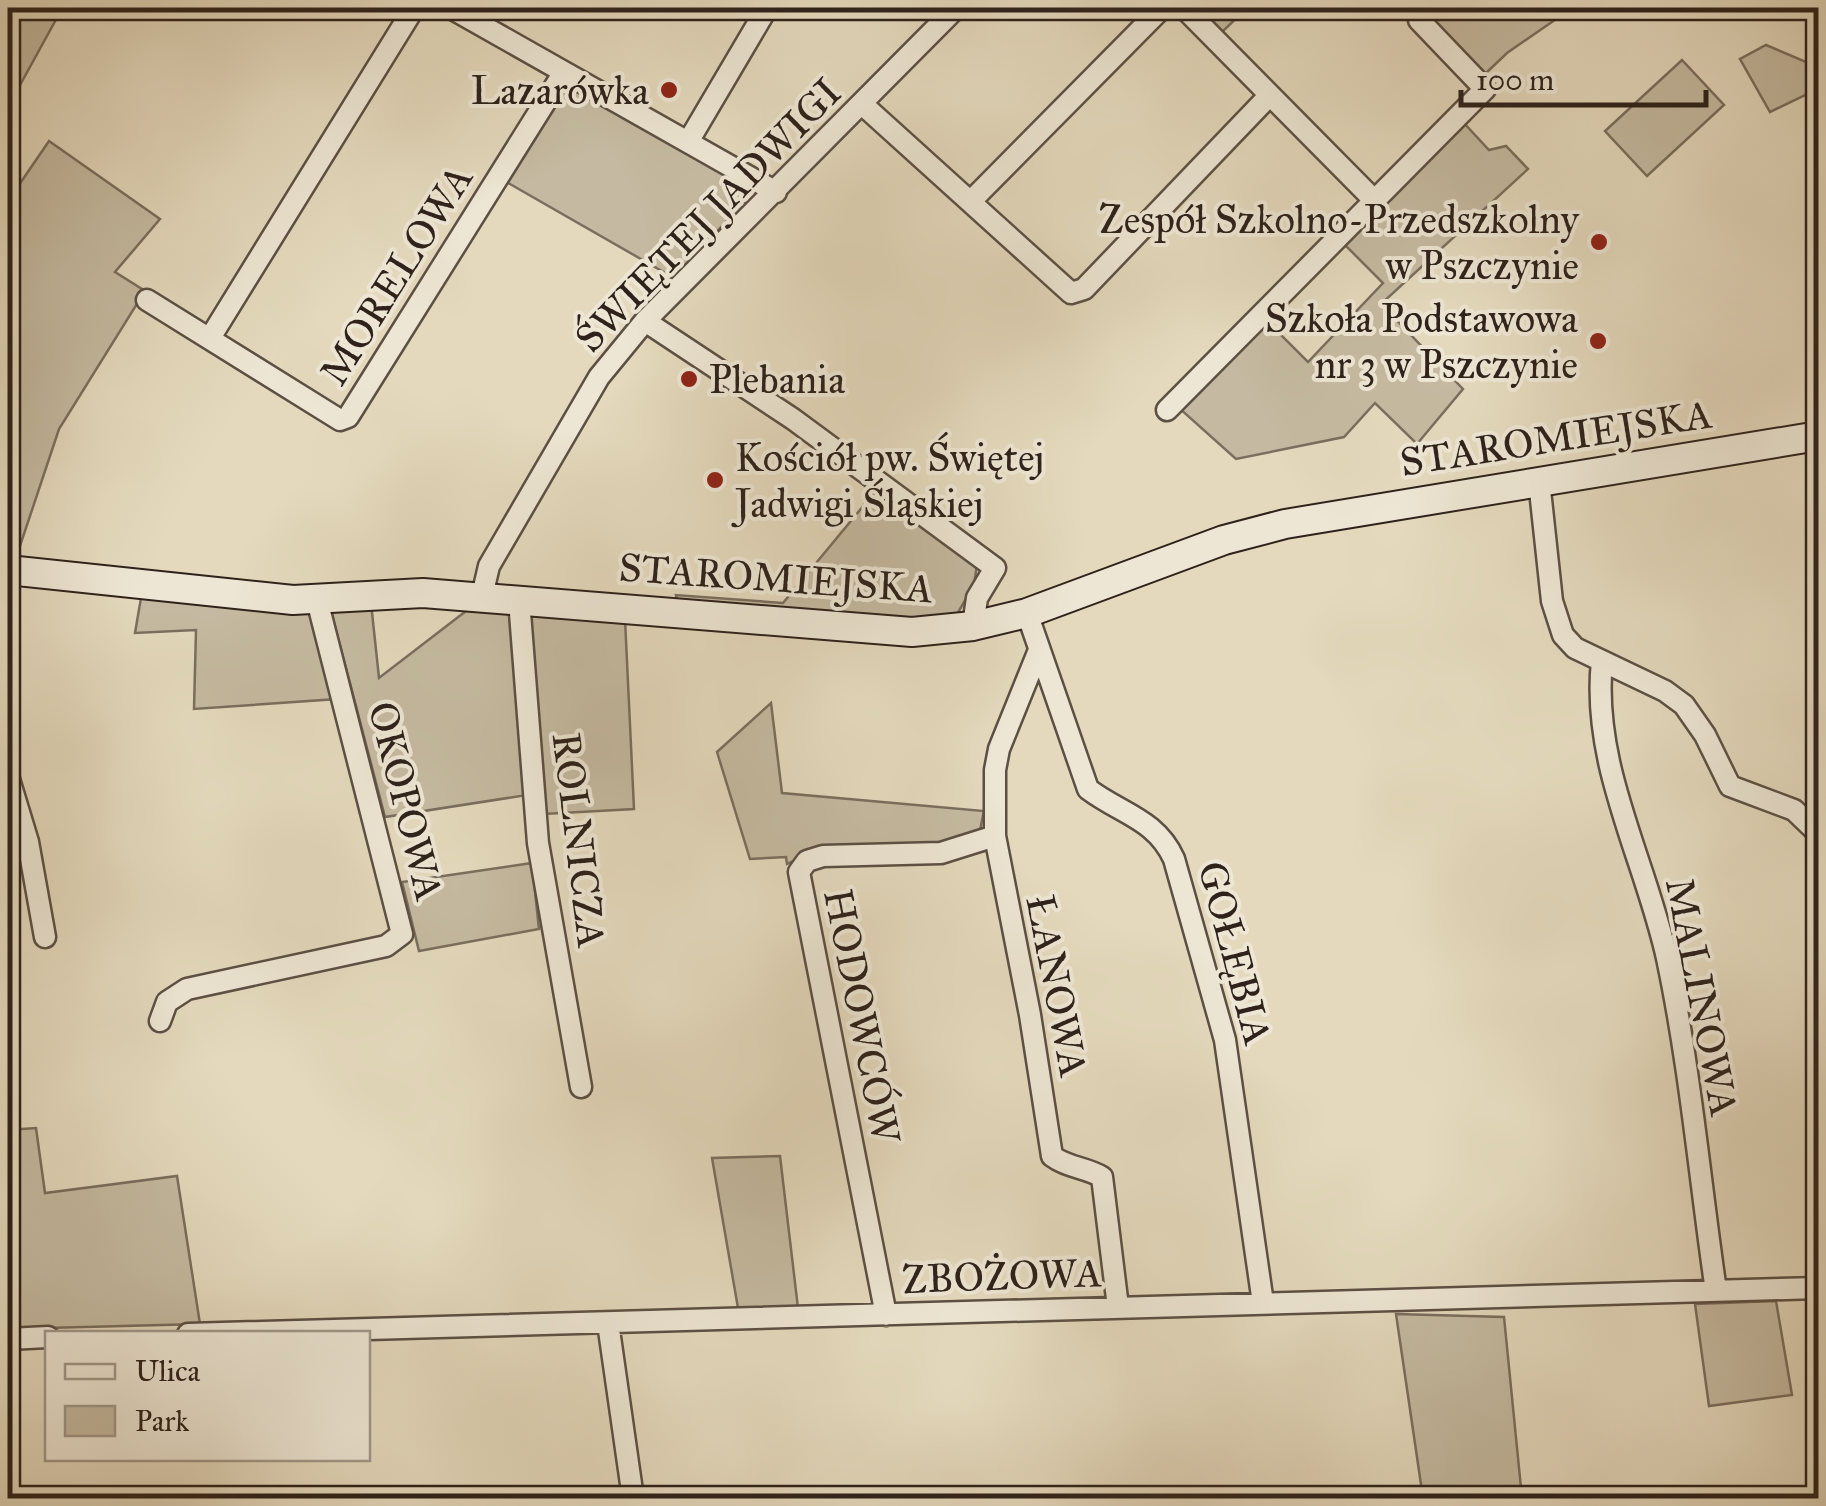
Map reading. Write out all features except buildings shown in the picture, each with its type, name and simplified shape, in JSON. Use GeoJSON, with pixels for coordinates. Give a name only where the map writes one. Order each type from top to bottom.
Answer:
{"type":"FeatureCollection","features":[{"type":"Feature","properties":{"kind":"street"},"geometry":{"type":"LineString","coordinates":[[210,338],[414,8]]}},
{"type":"Feature","properties":{"kind":"street"},"geometry":{"type":"LineString","coordinates":[[451,8],[776,192]]}},
{"type":"Feature","properties":{"kind":"street"},"geometry":{"type":"LineString","coordinates":[[688,142],[767,8]]}},
{"type":"Feature","properties":{"kind":"street","name":"ŚWIĘTEJ JADWIGI"},"geometry":{"type":"LineString","coordinates":[[482,596],[489,566],[568,427],[600,377],[644,321],[956,8]]}},
{"type":"Feature","properties":{"kind":"street"},"geometry":{"type":"LineString","coordinates":[[972,200],[1162,8]]}},
{"type":"Feature","properties":{"kind":"street"},"geometry":{"type":"LineString","coordinates":[[1184,8],[1372,198]]}},
{"type":"Feature","properties":{"kind":"street"},"geometry":{"type":"LineString","coordinates":[[1167,410],[1372,198],[1485,89],[1418,20]]}},
{"type":"Feature","properties":{"kind":"street","name":"MORELOWA"},"geometry":{"type":"LineString","coordinates":[[147,300],[340,420],[348,417],[564,72]]}},
{"type":"Feature","properties":{"kind":"street"},"geometry":{"type":"LineString","coordinates":[[862,104],[1070,293],[1084,288],[1270,95]]}},
{"type":"Feature","properties":{"kind":"street"},"geometry":{"type":"LineString","coordinates":[[644,321],[793,420],[995,568],[977,598],[973,626]]}},
{"type":"Feature","properties":{"kind":"street","name":"STAROMIEJSKA"},"geometry":{"type":"LineString","coordinates":[[8,570],[317,600],[392,592],[482,596],[850,630],[912,632],[973,626],[1027,613],[1224,540],[1300,521],[1818,436]]}},
{"type":"Feature","properties":{"kind":"street"},"geometry":{"type":"LineString","coordinates":[[1539,481],[1556,622],[1575,648],[1684,705],[1705,735],[1730,786],[1794,810],[1818,833]]}},
{"type":"Feature","properties":{"kind":"street","name":"OKOPOWA"},"geometry":{"type":"LineString","coordinates":[[160,1021],[167,1002],[187,989],[386,946],[402,934],[317,600]]}},
{"type":"Feature","properties":{"kind":"street","name":"ROLNICZA"},"geometry":{"type":"LineString","coordinates":[[519,600],[538,844],[581,1087]]}},
{"type":"Feature","properties":{"kind":"street","name":"GOŁĘBIA"},"geometry":{"type":"LineString","coordinates":[[1027,613],[1088,789],[1150,824],[1165,838],[1174,859],[1225,1040],[1263,1303]]}},
{"type":"Feature","properties":{"kind":"street","name":"ŁANOWA"},"geometry":{"type":"LineString","coordinates":[[1039,650],[1000,748],[995,770],[995,836],[1030,1014],[1052,1156],[1067,1167],[1102,1177],[1118,1307]]}},
{"type":"Feature","properties":{"kind":"street","name":"MALINOWA"},"geometry":{"type":"LineString","coordinates":[[1602,661],[1598,698],[1606,756],[1668,962],[1716,1291]]}},
{"type":"Feature","properties":{"kind":"street"},"geometry":{"type":"LineString","coordinates":[[8,776],[28,842],[45,937]]}},
{"type":"Feature","properties":{"kind":"street","name":"HODOWCÓW"},"geometry":{"type":"LineString","coordinates":[[886,1315],[800,872],[807,861],[823,856],[942,853],[995,836]]}},
{"type":"Feature","properties":{"kind":"street","name":"ZBOŻOWA"},"geometry":{"type":"LineString","coordinates":[[303,1331],[1818,1288]]}},
{"type":"Feature","properties":{"kind":"street"},"geometry":{"type":"LineString","coordinates":[[608,1323],[634,1498]]}},
{"type":"Feature","properties":{"kind":"street"},"geometry":{"type":"LineString","coordinates":[[8,1338],[45,1338]]}},
{"type":"Feature","properties":{"kind":"green space"},"geometry":{"type":"Polygon","coordinates":[[[8,8],[53,8],[59,14],[8,107],[8,35],[12,29],[8,8]]]}},
{"type":"Feature","properties":{"kind":"green space"},"geometry":{"type":"Polygon","coordinates":[[[1196,8],[1247,8],[1220,34],[1196,8]]]}},
{"type":"Feature","properties":{"kind":"green space"},"geometry":{"type":"Polygon","coordinates":[[[1411,8],[1572,8],[1507,53],[1484,75],[1411,8]]]}},
{"type":"Feature","properties":{"kind":"green space"},"geometry":{"type":"Polygon","coordinates":[[[1766,45],[1818,67],[1818,89],[1770,112],[1740,59],[1766,45]]]}},
{"type":"Feature","properties":{"kind":"green space"},"geometry":{"type":"Polygon","coordinates":[[[1682,60],[1724,105],[1647,176],[1605,131],[1682,60]]]}},
{"type":"Feature","properties":{"kind":"green space"},"geometry":{"type":"Polygon","coordinates":[[[567,82],[751,187],[745,201],[674,278],[503,180],[567,82]]]}},
{"type":"Feature","properties":{"kind":"green space"},"geometry":{"type":"Polygon","coordinates":[[[1463,122],[1489,150],[1506,146],[1528,169],[1381,304],[1463,389],[1417,444],[1375,403],[1344,437],[1236,459],[1179,408],[1263,317],[1308,362],[1383,283],[1340,240],[1463,122]]]}},
{"type":"Feature","properties":{"kind":"green space"},"geometry":{"type":"Polygon","coordinates":[[[49,141],[160,219],[115,272],[145,291],[59,429],[16,558],[8,557],[8,425],[12,414],[8,412],[8,201],[49,141]]]}},
{"type":"Feature","properties":{"kind":"green space"},"geometry":{"type":"Polygon","coordinates":[[[874,493],[977,564],[974,585],[956,616],[904,620],[678,605],[676,595],[783,603],[874,493]]]}},
{"type":"Feature","properties":{"kind":"green space"},"geometry":{"type":"Polygon","coordinates":[[[142,592],[313,611],[337,699],[194,709],[196,630],[135,633],[142,592]]]}},
{"type":"Feature","properties":{"kind":"green space"},"geometry":{"type":"Polygon","coordinates":[[[371,603],[379,678],[470,608],[512,604],[527,795],[385,817],[330,607],[371,603]]]}},
{"type":"Feature","properties":{"kind":"green space"},"geometry":{"type":"Polygon","coordinates":[[[527,606],[625,619],[634,809],[544,814],[527,606]]]}},
{"type":"Feature","properties":{"kind":"green space"},"geometry":{"type":"Polygon","coordinates":[[[771,703],[782,793],[984,811],[980,830],[943,847],[818,850],[787,864],[786,857],[750,859],[717,752],[771,703]]]}},
{"type":"Feature","properties":{"kind":"green space"},"geometry":{"type":"Polygon","coordinates":[[[532,863],[539,929],[419,951],[402,882],[532,863]]]}},
{"type":"Feature","properties":{"kind":"green space"},"geometry":{"type":"Polygon","coordinates":[[[36,1128],[45,1193],[177,1176],[200,1324],[8,1329],[8,1130],[36,1128]]]}},
{"type":"Feature","properties":{"kind":"green space"},"geometry":{"type":"Polygon","coordinates":[[[780,1156],[798,1308],[738,1308],[712,1158],[780,1156]]]}},
{"type":"Feature","properties":{"kind":"green space"},"geometry":{"type":"Polygon","coordinates":[[[1776,1301],[1792,1395],[1709,1406],[1695,1304],[1776,1301]]]}},
{"type":"Feature","properties":{"kind":"green space"},"geometry":{"type":"Polygon","coordinates":[[[1396,1314],[1504,1317],[1522,1498],[1423,1498],[1396,1314]]]}},
{"type":"Feature","properties":{"kind":"place","name":"Lazarówka"},"geometry":{"type":"Point","coordinates":[669,90]}},
{"type":"Feature","properties":{"kind":"place","name":"Zespół Szkolno-Przedszkolny w Pszczynie"},"geometry":{"type":"Point","coordinates":[1599,242]}},
{"type":"Feature","properties":{"kind":"place","name":"Szkoła Podstawowa nr 3 w Pszczynie"},"geometry":{"type":"Point","coordinates":[1598,341]}},
{"type":"Feature","properties":{"kind":"place","name":"Plebania"},"geometry":{"type":"Point","coordinates":[689,379]}},
{"type":"Feature","properties":{"kind":"place","name":"Kościół pw. Świętej Jadwigi Śląskiej"},"geometry":{"type":"Point","coordinates":[715,480]}}]}
